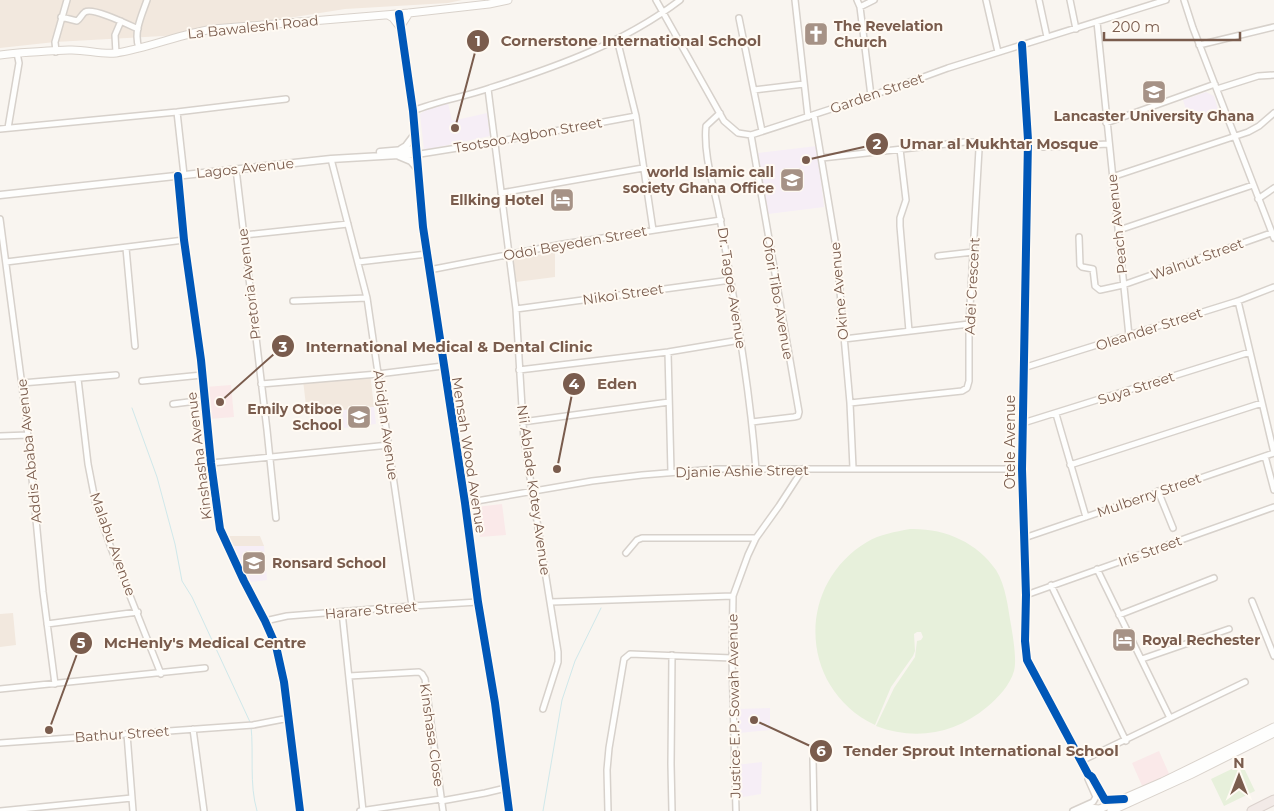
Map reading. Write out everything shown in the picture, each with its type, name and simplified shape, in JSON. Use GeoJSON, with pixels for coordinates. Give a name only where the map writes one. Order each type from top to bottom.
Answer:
{"type":"FeatureCollection","features":[{"type":"Feature","properties":{"kind":"highway"},"geometry":{"type":"LineString","coordinates":[[1252,811],[1274,800]]}},
{"type":"Feature","properties":{"kind":"main road","name":"La Bawaleshi Road"},"geometry":{"type":"LineString","coordinates":[[0,55],[33,51],[56,52],[70,50],[104,54],[139,48],[185,34],[213,29],[409,13],[508,0]]}},
{"type":"Feature","properties":{"kind":"main road"},"geometry":{"type":"LineString","coordinates":[[388,15],[400,27],[409,13]]}},
{"type":"Feature","properties":{"kind":"main road"},"geometry":{"type":"LineString","coordinates":[[1075,811],[1089,808],[1097,810],[1124,799],[1274,727]]}},
{"type":"Feature","properties":{"kind":"main road"},"geometry":{"type":"LineString","coordinates":[[1111,811],[1190,775],[1274,733]]}},
{"type":"Feature","properties":{"kind":"street"},"geometry":{"type":"LineString","coordinates":[[56,52],[55,42],[67,0]]}},
{"type":"Feature","properties":{"kind":"street"},"geometry":{"type":"LineString","coordinates":[[139,48],[137,43],[138,29],[146,0]]}},
{"type":"Feature","properties":{"kind":"street"},"geometry":{"type":"LineString","coordinates":[[656,0],[724,121],[738,133],[750,135]]}},
{"type":"Feature","properties":{"kind":"street"},"geometry":{"type":"LineString","coordinates":[[413,111],[488,89],[546,69],[617,40],[664,12],[680,0]]}},
{"type":"Feature","properties":{"kind":"street","name":"Okine Avenue"},"geometry":{"type":"LineString","coordinates":[[795,0],[804,84],[822,158],[836,247],[850,403],[853,468]]}},
{"type":"Feature","properties":{"kind":"street"},"geometry":{"type":"LineString","coordinates":[[857,0],[860,7],[871,96]]}},
{"type":"Feature","properties":{"kind":"street"},"geometry":{"type":"LineString","coordinates":[[860,7],[874,0]]}},
{"type":"Feature","properties":{"kind":"street"},"geometry":{"type":"LineString","coordinates":[[986,0],[998,52]]}},
{"type":"Feature","properties":{"kind":"street"},"geometry":{"type":"LineString","coordinates":[[1039,0],[1047,37]]}},
{"type":"Feature","properties":{"kind":"street"},"geometry":{"type":"LineString","coordinates":[[1070,0],[1076,29]]}},
{"type":"Feature","properties":{"kind":"street","name":"Garden Street"},"geometry":{"type":"LineString","coordinates":[[750,135],[998,52],[1166,0]]}},
{"type":"Feature","properties":{"kind":"street"},"geometry":{"type":"LineString","coordinates":[[1184,0],[1199,45],[1236,136],[1273,236]]}},
{"type":"Feature","properties":{"kind":"street"},"geometry":{"type":"LineString","coordinates":[[61,17],[77,21],[84,12],[89,11],[107,16],[138,29]]}},
{"type":"Feature","properties":{"kind":"street","name":"Mensah Wood Avenue"},"geometry":{"type":"LineString","coordinates":[[398,14],[418,152],[418,169],[429,270],[465,503],[509,811]]}},
{"type":"Feature","properties":{"kind":"street"},"geometry":{"type":"LineString","coordinates":[[739,18],[762,132]]}},
{"type":"Feature","properties":{"kind":"street"},"geometry":{"type":"LineString","coordinates":[[116,52],[115,35],[121,22]]}},
{"type":"Feature","properties":{"kind":"street","name":"Peach Avenue"},"geometry":{"type":"LineString","coordinates":[[1097,22],[1129,336]]}},
{"type":"Feature","properties":{"kind":"street"},"geometry":{"type":"LineString","coordinates":[[1199,45],[1274,27]]}},
{"type":"Feature","properties":{"kind":"street"},"geometry":{"type":"LineString","coordinates":[[617,40],[636,116],[653,230]]}},
{"type":"Feature","properties":{"kind":"street","name":"Otele Avenue"},"geometry":{"type":"LineString","coordinates":[[1022,45],[1028,140],[1022,423],[1026,595],[1025,641],[1027,660],[1081,762],[1106,800],[1124,799]]}},
{"type":"Feature","properties":{"kind":"street"},"geometry":{"type":"LineString","coordinates":[[8,128],[19,63],[17,53]]}},
{"type":"Feature","properties":{"kind":"street"},"geometry":{"type":"LineString","coordinates":[[1106,122],[1216,87],[1258,76],[1274,75]]}},
{"type":"Feature","properties":{"kind":"street"},"geometry":{"type":"LineString","coordinates":[[754,90],[804,84]]}},
{"type":"Feature","properties":{"kind":"street","name":"Nii Ablade Kotey Avenue"},"geometry":{"type":"LineString","coordinates":[[488,89],[516,309],[522,422],[558,652],[558,662],[543,710]]}},
{"type":"Feature","properties":{"kind":"street"},"geometry":{"type":"LineString","coordinates":[[0,129],[177,112],[286,99]]}},
{"type":"Feature","properties":{"kind":"street","name":"Kinshasha Avenue"},"geometry":{"type":"LineString","coordinates":[[177,112],[184,240],[220,529],[244,582],[265,621],[278,655],[284,682],[300,811]]}},
{"type":"Feature","properties":{"kind":"street","name":"Dr. Tagoe Avenue"},"geometry":{"type":"LineString","coordinates":[[720,113],[706,126],[709,164],[731,280],[752,422],[756,470]]}},
{"type":"Feature","properties":{"kind":"street"},"geometry":{"type":"LineString","coordinates":[[1112,177],[1248,132],[1259,126],[1274,113]]}},
{"type":"Feature","properties":{"kind":"street","name":"Tsotsoo Agbon Street"},"geometry":{"type":"LineString","coordinates":[[418,152],[495,142],[636,116]]}},
{"type":"Feature","properties":{"kind":"street"},"geometry":{"type":"LineString","coordinates":[[415,134],[406,146],[397,153],[410,161],[418,169]]}},
{"type":"Feature","properties":{"kind":"street","name":"Ofori Tibo Avenue"},"geometry":{"type":"LineString","coordinates":[[750,135],[799,412],[798,416],[794,417],[752,422]]}},
{"type":"Feature","properties":{"kind":"street","name":"Adei Crescent"},"geometry":{"type":"LineString","coordinates":[[822,158],[965,142],[974,142],[978,145],[979,149],[969,324],[969,380],[966,388],[962,391],[919,397],[850,403]]}},
{"type":"Feature","properties":{"kind":"street"},"geometry":{"type":"LineString","coordinates":[[1043,147],[1109,144]]}},
{"type":"Feature","properties":{"kind":"street"},"geometry":{"type":"LineString","coordinates":[[900,149],[906,200],[900,218],[900,226],[909,331]]}},
{"type":"Feature","properties":{"kind":"street","name":"Lagos Avenue"},"geometry":{"type":"LineString","coordinates":[[0,195],[370,156],[380,152],[418,152]]}},
{"type":"Feature","properties":{"kind":"street","name":"Abidjan Avenue"},"geometry":{"type":"LineString","coordinates":[[331,159],[367,298],[412,606]]}},
{"type":"Feature","properties":{"kind":"street"},"geometry":{"type":"LineString","coordinates":[[501,193],[643,168]]}},
{"type":"Feature","properties":{"kind":"street","name":"Pretoria Avenue"},"geometry":{"type":"LineString","coordinates":[[236,169],[276,518]]}},
{"type":"Feature","properties":{"kind":"street"},"geometry":{"type":"LineString","coordinates":[[1119,230],[1253,185]]}},
{"type":"Feature","properties":{"kind":"street"},"geometry":{"type":"LineString","coordinates":[[1258,199],[1274,188]]}},
{"type":"Feature","properties":{"kind":"street","name":"Addis Ababa Avenue"},"geometry":{"type":"LineString","coordinates":[[0,219],[22,384],[55,684]]}},
{"type":"Feature","properties":{"kind":"street","name":"Odoi Beyeden Street"},"geometry":{"type":"LineString","coordinates":[[429,270],[510,254],[721,220]]}},
{"type":"Feature","properties":{"kind":"street"},"geometry":{"type":"LineString","coordinates":[[244,235],[348,224]]}},
{"type":"Feature","properties":{"kind":"street","name":"Walnut Street"},"geometry":{"type":"LineString","coordinates":[[1079,237],[1080,265],[1093,269],[1096,288],[1100,290],[1124,285],[1273,236]]}},
{"type":"Feature","properties":{"kind":"street"},"geometry":{"type":"LineString","coordinates":[[6,262],[184,240]]}},
{"type":"Feature","properties":{"kind":"street"},"geometry":{"type":"LineString","coordinates":[[126,248],[135,346]]}},
{"type":"Feature","properties":{"kind":"street"},"geometry":{"type":"LineString","coordinates":[[938,256],[973,252]]}},
{"type":"Feature","properties":{"kind":"street"},"geometry":{"type":"LineString","coordinates":[[358,262],[427,254]]}},
{"type":"Feature","properties":{"kind":"street","name":"Nikoi Street"},"geometry":{"type":"LineString","coordinates":[[516,309],[731,280]]}},
{"type":"Feature","properties":{"kind":"street","name":"Oleander Street"},"geometry":{"type":"LineString","coordinates":[[1023,368],[1238,301],[1274,287]]}},
{"type":"Feature","properties":{"kind":"street"},"geometry":{"type":"LineString","coordinates":[[293,301],[367,298]]}},
{"type":"Feature","properties":{"kind":"street"},"geometry":{"type":"LineString","coordinates":[[1238,301],[1274,453]]}},
{"type":"Feature","properties":{"kind":"street"},"geometry":{"type":"LineString","coordinates":[[844,338],[969,324]]}},
{"type":"Feature","properties":{"kind":"street"},"geometry":{"type":"LineString","coordinates":[[519,370],[668,352],[740,340]]}},
{"type":"Feature","properties":{"kind":"street"},"geometry":{"type":"LineString","coordinates":[[668,352],[671,472]]}},
{"type":"Feature","properties":{"kind":"street","name":"Suya Street"},"geometry":{"type":"LineString","coordinates":[[1022,423],[1056,414],[1250,352]]}},
{"type":"Feature","properties":{"kind":"street"},"geometry":{"type":"LineString","coordinates":[[261,384],[378,374],[443,366]]}},
{"type":"Feature","properties":{"kind":"street"},"geometry":{"type":"LineString","coordinates":[[22,384],[116,374]]}},
{"type":"Feature","properties":{"kind":"street"},"geometry":{"type":"LineString","coordinates":[[142,381],[202,375]]}},
{"type":"Feature","properties":{"kind":"street","name":"Malabu Avenue"},"geometry":{"type":"LineString","coordinates":[[78,379],[94,495],[111,548],[162,674]]}},
{"type":"Feature","properties":{"kind":"street"},"geometry":{"type":"LineString","coordinates":[[173,404],[204,400]]}},
{"type":"Feature","properties":{"kind":"street"},"geometry":{"type":"LineString","coordinates":[[522,422],[669,402]]}},
{"type":"Feature","properties":{"kind":"street"},"geometry":{"type":"LineString","coordinates":[[1070,464],[1262,403]]}},
{"type":"Feature","properties":{"kind":"street"},"geometry":{"type":"LineString","coordinates":[[1056,414],[1086,516]]}},
{"type":"Feature","properties":{"kind":"street"},"geometry":{"type":"LineString","coordinates":[[0,436],[28,435]]}},
{"type":"Feature","properties":{"kind":"street"},"geometry":{"type":"LineString","coordinates":[[211,463],[389,445]]}},
{"type":"Feature","properties":{"kind":"street","name":"Mulberry Street"},"geometry":{"type":"LineString","coordinates":[[1024,538],[1274,453]]}},
{"type":"Feature","properties":{"kind":"street"},"geometry":{"type":"LineString","coordinates":[[1265,456],[1274,490]]}},
{"type":"Feature","properties":{"kind":"street","name":"Djanie Ashie Street"},"geometry":{"type":"LineString","coordinates":[[465,503],[592,482],[671,472],[716,469],[1022,469]]}},
{"type":"Feature","properties":{"kind":"street","name":"Justice E.P. Sowah Avenue"},"geometry":{"type":"LineString","coordinates":[[736,811],[732,658],[734,596],[756,538],[780,506],[803,470]]}},
{"type":"Feature","properties":{"kind":"street"},"geometry":{"type":"LineString","coordinates":[[1158,491],[1173,528]]}},
{"type":"Feature","properties":{"kind":"street","name":"Iris Street"},"geometry":{"type":"LineString","coordinates":[[1026,595],[1274,507]]}},
{"type":"Feature","properties":{"kind":"street"},"geometry":{"type":"LineString","coordinates":[[626,553],[637,540],[642,538],[756,538]]}},
{"type":"Feature","properties":{"kind":"street"},"geometry":{"type":"LineString","coordinates":[[1097,569],[1170,718]]}},
{"type":"Feature","properties":{"kind":"street"},"geometry":{"type":"LineString","coordinates":[[1119,615],[1214,578]]}},
{"type":"Feature","properties":{"kind":"street"},"geometry":{"type":"LineString","coordinates":[[1051,585],[1126,741]]}},
{"type":"Feature","properties":{"kind":"street"},"geometry":{"type":"LineString","coordinates":[[551,602],[734,596]]}},
{"type":"Feature","properties":{"kind":"street"},"geometry":{"type":"LineString","coordinates":[[1252,601],[1274,656]]}},
{"type":"Feature","properties":{"kind":"street","name":"Harare Street"},"geometry":{"type":"LineString","coordinates":[[265,621],[287,616],[478,602]]}},
{"type":"Feature","properties":{"kind":"street"},"geometry":{"type":"LineString","coordinates":[[47,624],[138,612]]}},
{"type":"Feature","properties":{"kind":"street"},"geometry":{"type":"LineString","coordinates":[[342,612],[362,811],[485,793],[506,788]]}},
{"type":"Feature","properties":{"kind":"street"},"geometry":{"type":"LineString","coordinates":[[1142,659],[1229,629]]}},
{"type":"Feature","properties":{"kind":"street"},"geometry":{"type":"LineString","coordinates":[[608,811],[607,770],[609,748],[624,659],[630,654],[732,658]]}},
{"type":"Feature","properties":{"kind":"street"},"geometry":{"type":"LineString","coordinates":[[672,655],[672,811]]}},
{"type":"Feature","properties":{"kind":"street"},"geometry":{"type":"LineString","coordinates":[[0,689],[162,674],[205,668]]}},
{"type":"Feature","properties":{"kind":"street","name":"Kinshasa Close"},"geometry":{"type":"LineString","coordinates":[[349,676],[419,672],[422,674],[425,679],[443,811]]}},
{"type":"Feature","properties":{"kind":"street"},"geometry":{"type":"LineString","coordinates":[[1081,762],[1246,682]]}},
{"type":"Feature","properties":{"kind":"street","name":"Bathur Street"},"geometry":{"type":"LineString","coordinates":[[0,743],[245,726],[289,718]]}},
{"type":"Feature","properties":{"kind":"street"},"geometry":{"type":"LineString","coordinates":[[193,730],[204,811]]}},
{"type":"Feature","properties":{"kind":"street"},"geometry":{"type":"LineString","coordinates":[[127,734],[133,811]]}},
{"type":"Feature","properties":{"kind":"street"},"geometry":{"type":"LineString","coordinates":[[813,759],[814,811]]}},
{"type":"Feature","properties":{"kind":"street","name":"Otele Avenue"},"geometry":{"type":"LineString","coordinates":[[1075,811],[1093,802],[1096,797],[1088,779],[1088,774]]}},
{"type":"Feature","properties":{"kind":"street"},"geometry":{"type":"LineString","coordinates":[[0,811],[55,808],[132,798]]}},
{"type":"Feature","properties":{"kind":"shaded area"},"geometry":{"type":"Polygon","coordinates":[[[0,0],[462,0],[448,3],[345,9],[181,35],[55,42],[0,48],[0,0]]]}},
{"type":"Feature","properties":{"kind":"shaded area"},"geometry":{"type":"Polygon","coordinates":[[[1206,92],[1214,96],[1218,110],[1189,119],[1183,100],[1206,92]]]}},
{"type":"Feature","properties":{"kind":"shaded area"},"geometry":{"type":"Polygon","coordinates":[[[448,103],[452,121],[487,113],[490,136],[424,150],[420,114],[426,110],[448,103]]]}},
{"type":"Feature","properties":{"kind":"shaded area","name":"world Islamic call society Ghana Office"},"geometry":{"type":"Polygon","coordinates":[[[817,146],[824,207],[768,214],[758,153],[817,146]]]}},
{"type":"Feature","properties":{"kind":"shaded area"},"geometry":{"type":"Polygon","coordinates":[[[555,252],[555,277],[516,282],[513,259],[555,252]]]}},
{"type":"Feature","properties":{"kind":"shaded area"},"geometry":{"type":"Polygon","coordinates":[[[370,373],[374,407],[307,414],[303,380],[370,373]]]}},
{"type":"Feature","properties":{"kind":"shaded area"},"geometry":{"type":"Polygon","coordinates":[[[231,385],[234,417],[209,419],[205,387],[231,385]]]}},
{"type":"Feature","properties":{"kind":"shaded area","name":"Emily Otiboe School"},"geometry":{"type":"Polygon","coordinates":[[[374,407],[376,424],[344,428],[342,410],[374,407]]]}},
{"type":"Feature","properties":{"kind":"shaded area"},"geometry":{"type":"Polygon","coordinates":[[[502,504],[506,535],[480,537],[476,507],[502,504]]]}},
{"type":"Feature","properties":{"kind":"shaded area"},"geometry":{"type":"Polygon","coordinates":[[[226,536],[260,536],[264,546],[233,546],[226,536]]]}},
{"type":"Feature","properties":{"kind":"shaded area","name":"Ronsard School"},"geometry":{"type":"Polygon","coordinates":[[[233,546],[264,546],[267,580],[251,582],[233,546]]]}},
{"type":"Feature","properties":{"kind":"shaded area"},"geometry":{"type":"Polygon","coordinates":[[[13,613],[16,645],[0,647],[0,614],[13,613]]]}},
{"type":"Feature","properties":{"kind":"shaded area"},"geometry":{"type":"Polygon","coordinates":[[[770,708],[770,730],[739,733],[738,709],[770,708]]]}},
{"type":"Feature","properties":{"kind":"shaded area"},"geometry":{"type":"Polygon","coordinates":[[[1159,751],[1170,776],[1143,788],[1132,763],[1159,751]]]}},
{"type":"Feature","properties":{"kind":"shaded area"},"geometry":{"type":"Polygon","coordinates":[[[762,762],[761,794],[737,798],[736,765],[762,762]]]}},
{"type":"Feature","properties":{"kind":"green space"},"geometry":{"type":"Polygon","coordinates":[[[910,529],[923,529],[947,534],[969,544],[988,560],[999,576],[1008,604],[1015,655],[1015,666],[1010,681],[987,707],[975,716],[948,729],[920,734],[891,731],[876,726],[894,688],[915,657],[917,641],[923,637],[921,632],[914,634],[915,651],[913,656],[891,687],[875,725],[850,709],[832,687],[820,663],[816,636],[818,609],[827,584],[844,561],[872,539],[910,529]]]}},
{"type":"Feature","properties":{"kind":"green space"},"geometry":{"type":"Polygon","coordinates":[[[1242,764],[1255,791],[1224,806],[1211,779],[1242,764]]]}},
{"type":"Feature","properties":{"kind":"waterway"},"geometry":{"type":"LineString","coordinates":[[132,408],[157,477],[175,544],[182,581],[192,597],[250,722]]}},
{"type":"Feature","properties":{"kind":"waterway"},"geometry":{"type":"LineString","coordinates":[[543,811],[562,700],[575,661],[601,608]]}},
{"type":"Feature","properties":{"kind":"waterway"},"geometry":{"type":"LineString","coordinates":[[251,726],[252,780],[257,811]]}},
{"type":"Feature","properties":{"kind":"cycle path"},"geometry":{"type":"LineString","coordinates":[[399,14],[413,111],[423,227],[465,503],[478,602],[495,703],[509,811]]}},
{"type":"Feature","properties":{"kind":"cycle path"},"geometry":{"type":"LineString","coordinates":[[1022,45],[1028,140],[1022,469],[1026,595],[1025,641],[1027,660],[1088,774],[1092,777],[1105,800],[1124,799]]}},
{"type":"Feature","properties":{"kind":"cycle path"},"geometry":{"type":"LineString","coordinates":[[178,176],[184,240],[201,360],[211,463],[220,529],[276,646],[284,682],[300,811]]}},
{"type":"Feature","properties":{"kind":"place","name":"The Revelation Church"},"geometry":{"type":"Point","coordinates":[816,34]}},
{"type":"Feature","properties":{"kind":"place","name":"Lancaster University Ghana"},"geometry":{"type":"Point","coordinates":[1154,92]}},
{"type":"Feature","properties":{"kind":"place","name":"Cornerstone International School"},"geometry":{"type":"Point","coordinates":[455,128]}},
{"type":"Feature","properties":{"kind":"place","name":"Umar al Mukhtar Mosque"},"geometry":{"type":"Point","coordinates":[806,160]}},
{"type":"Feature","properties":{"kind":"place","name":"world Islamic call society Ghana Office"},"geometry":{"type":"Point","coordinates":[792,180]}},
{"type":"Feature","properties":{"kind":"place","name":"Ellking Hotel"},"geometry":{"type":"Point","coordinates":[562,200]}},
{"type":"Feature","properties":{"kind":"place","name":"International Medical & Dental Clinic"},"geometry":{"type":"Point","coordinates":[220,402]}},
{"type":"Feature","properties":{"kind":"place","name":"Emily Otiboe School"},"geometry":{"type":"Point","coordinates":[359,417]}},
{"type":"Feature","properties":{"kind":"place","name":"Eden"},"geometry":{"type":"Point","coordinates":[557,469]}},
{"type":"Feature","properties":{"kind":"place","name":"Ronsard School"},"geometry":{"type":"Point","coordinates":[254,563]}},
{"type":"Feature","properties":{"kind":"place","name":"Royal Rechester"},"geometry":{"type":"Point","coordinates":[1124,640]}},
{"type":"Feature","properties":{"kind":"place","name":"Tender Sprout International School"},"geometry":{"type":"Point","coordinates":[754,720]}},
{"type":"Feature","properties":{"kind":"place","name":"McHenly's Medical Centre"},"geometry":{"type":"Point","coordinates":[49,730]}}]}
